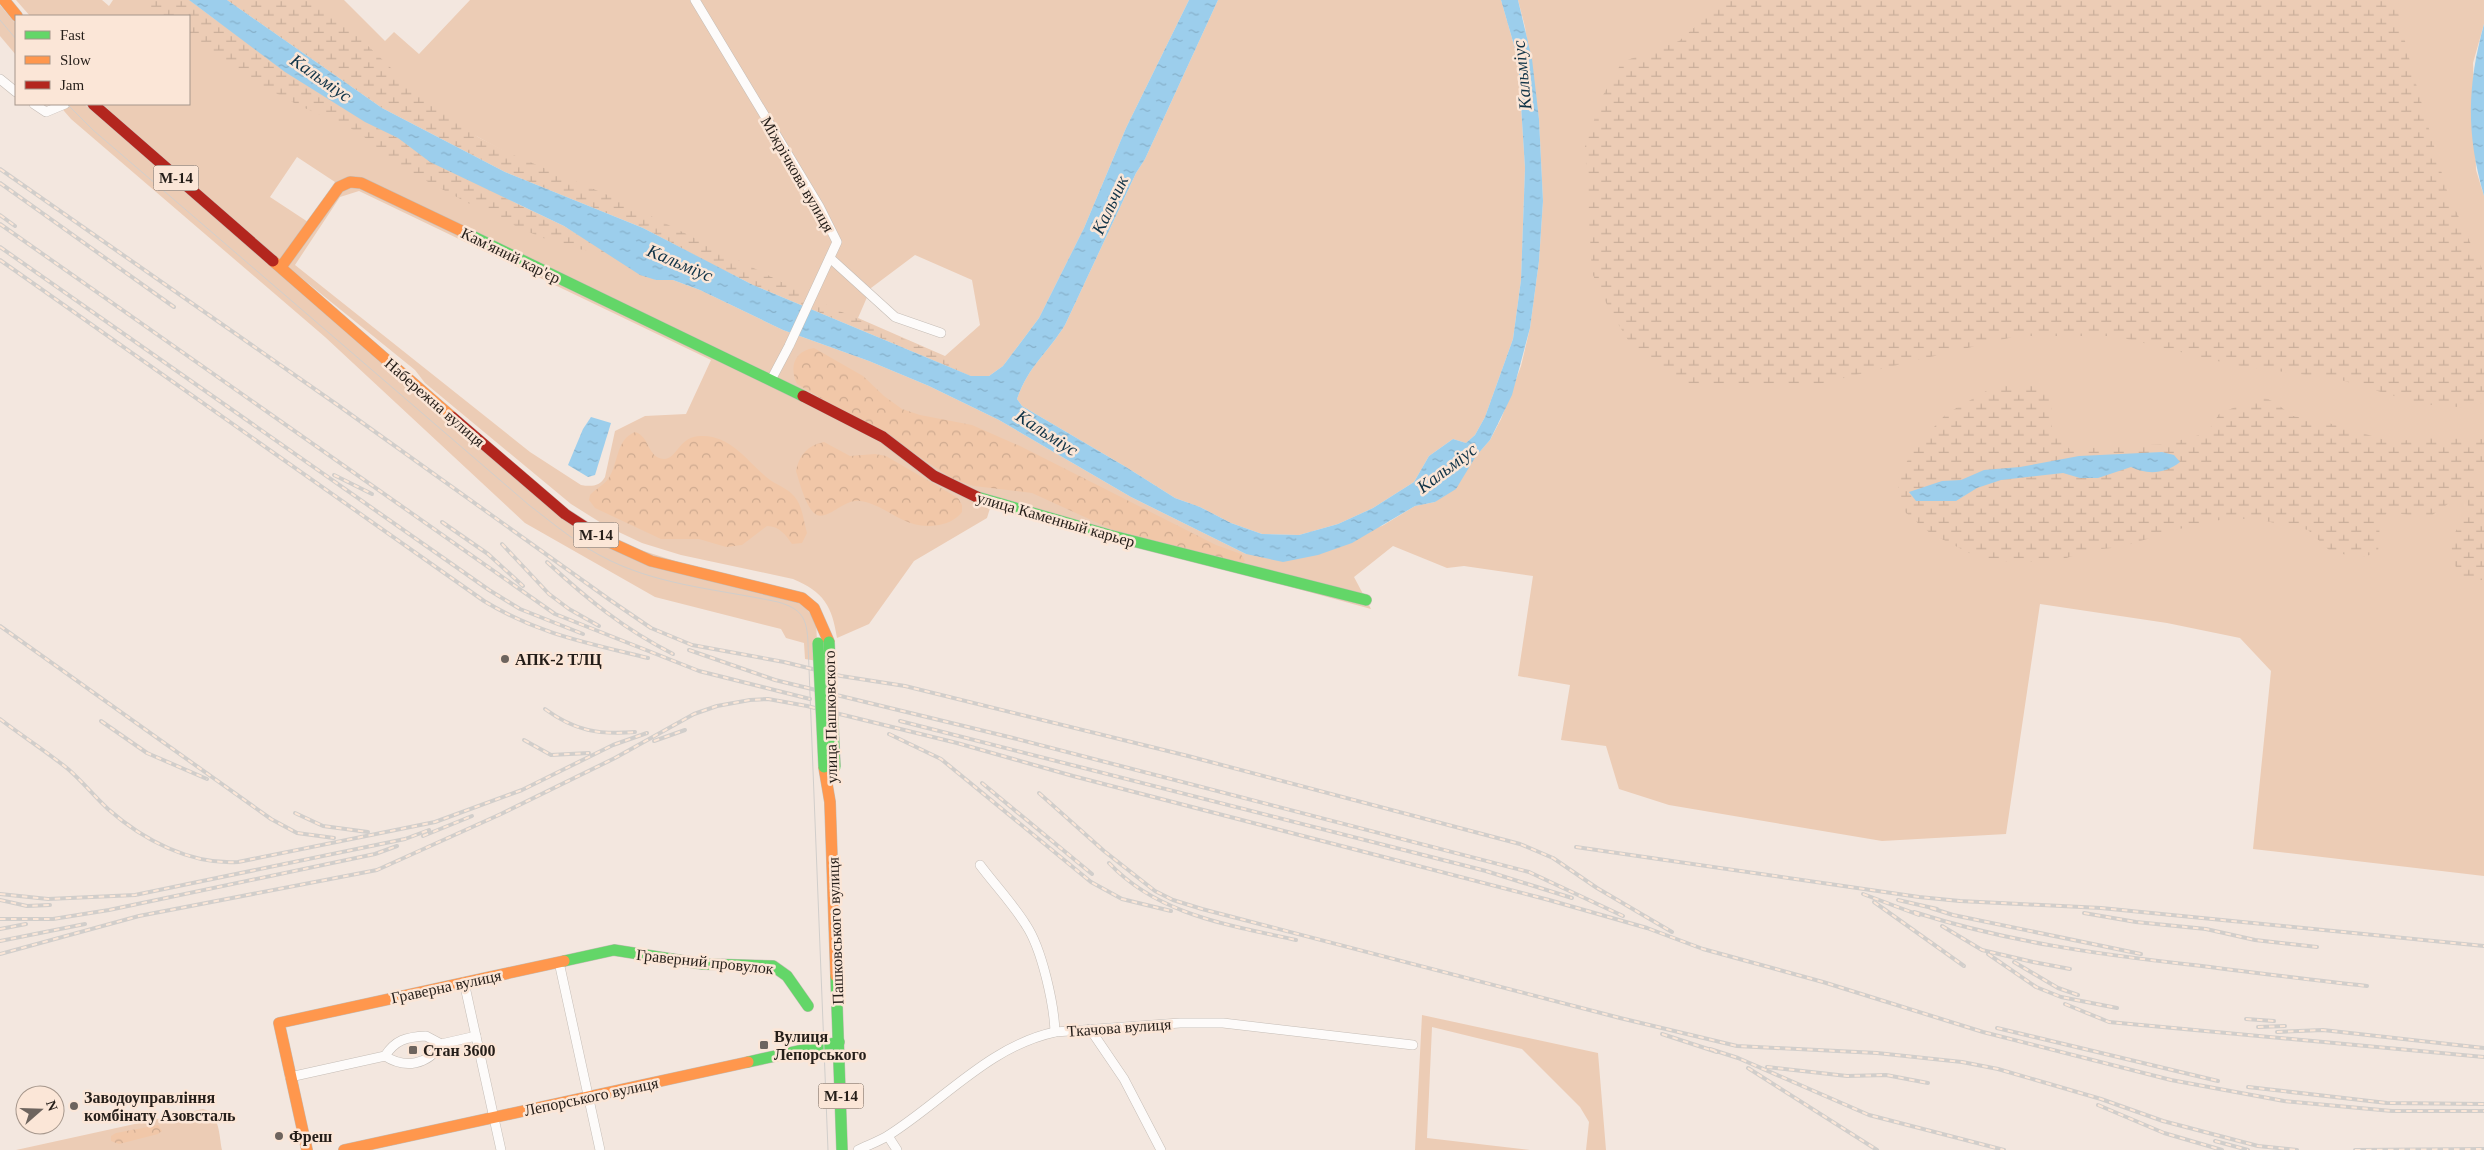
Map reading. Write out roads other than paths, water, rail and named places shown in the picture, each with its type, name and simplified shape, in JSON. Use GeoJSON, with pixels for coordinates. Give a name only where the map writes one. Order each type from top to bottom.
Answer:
{"type":"FeatureCollection","features":[{"type":"Feature","properties":{"kind":"main road"},"geometry":{"type":"LineString","coordinates":[[4,0],[16,15]]}},
{"type":"Feature","properties":{"kind":"main road","name":"Набережна вулиця"},"geometry":{"type":"LineString","coordinates":[[95,105],[151,156],[534,488],[590,531],[627,551],[662,565],[792,594],[810,603],[820,618]]}},
{"type":"Feature","properties":{"kind":"main road","name":"Кам'яний кар'єр"},"geometry":{"type":"LineString","coordinates":[[281,267],[339,187],[355,182],[771,380]]}},
{"type":"Feature","properties":{"kind":"main road","name":"улица Каменный карьер"},"geometry":{"type":"LineString","coordinates":[[771,380],[883,437],[934,476],[953,487],[977,497],[1110,535],[1366,600]]}},
{"type":"Feature","properties":{"kind":"main road","name":"улица Пашковского"},"geometry":{"type":"LineString","coordinates":[[820,618],[824,642],[830,802]]}},
{"type":"Feature","properties":{"kind":"main road","name":"Пашковського вулиця"},"geometry":{"type":"LineString","coordinates":[[830,802],[842,1150]]}},
{"type":"Feature","properties":{"kind":"main road","name":"Граверна вулиця"},"geometry":{"type":"LineString","coordinates":[[290,1077],[278,1023],[614,950]]}},
{"type":"Feature","properties":{"kind":"main road","name":"Граверний провулок"},"geometry":{"type":"LineString","coordinates":[[614,950],[703,964],[773,966],[787,976],[808,1006]]}},
{"type":"Feature","properties":{"kind":"main road","name":"Лепорського вулиця"},"geometry":{"type":"LineString","coordinates":[[344,1150],[839,1042]]}},
{"type":"Feature","properties":{"kind":"main road"},"geometry":{"type":"LineString","coordinates":[[290,1077],[306,1150]]}},
{"type":"Feature","properties":{"kind":"street","name":"Міжрічкова вулиця"},"geometry":{"type":"LineString","coordinates":[[695,0],[819,206],[837,242],[830,258],[895,317],[941,333]]}},
{"type":"Feature","properties":{"kind":"street"},"geometry":{"type":"LineString","coordinates":[[0,79],[15,91]]}},
{"type":"Feature","properties":{"kind":"street"},"geometry":{"type":"LineString","coordinates":[[36,105],[46,112],[63,105]]}},
{"type":"Feature","properties":{"kind":"street"},"geometry":{"type":"LineString","coordinates":[[771,380],[816,291],[830,258]]}},
{"type":"Feature","properties":{"kind":"street"},"geometry":{"type":"LineString","coordinates":[[980,865],[1027,926],[1033,938],[1055,1013],[1055,1032]]}},
{"type":"Feature","properties":{"kind":"street"},"geometry":{"type":"LineString","coordinates":[[559,962],[600,1150]]}},
{"type":"Feature","properties":{"kind":"street"},"geometry":{"type":"LineString","coordinates":[[464,982],[501,1150]]}},
{"type":"Feature","properties":{"kind":"street","name":"Ткачова вулиця"},"geometry":{"type":"LineString","coordinates":[[858,1150],[888,1136],[998,1055],[1036,1036],[1055,1032],[1223,1023],[1413,1045]]}},
{"type":"Feature","properties":{"kind":"street"},"geometry":{"type":"LineString","coordinates":[[1090,1029],[1124,1079],[1161,1150]]}},
{"type":"Feature","properties":{"kind":"street"},"geometry":{"type":"LineString","coordinates":[[385,1056],[392,1045],[398,1041],[426,1036],[441,1044],[476,1036]]}},
{"type":"Feature","properties":{"kind":"street"},"geometry":{"type":"LineString","coordinates":[[290,1077],[385,1056],[400,1064],[415,1062],[431,1058],[441,1044]]}},
{"type":"Feature","properties":{"kind":"street"},"geometry":{"type":"LineString","coordinates":[[888,1136],[897,1150]]}},
{"type":"Feature","properties":{"kind":"water"},"geometry":{"type":"Polygon","coordinates":[[[189,0],[227,0],[382,108],[505,172],[643,228],[753,285],[971,376],[989,376],[1003,366],[1039,318],[1084,228],[1126,128],[1189,0],[1218,0],[1145,159],[1136,173],[1065,325],[1027,377],[1017,399],[1022,406],[1175,498],[1200,507],[1231,523],[1262,534],[1299,535],[1338,524],[1373,508],[1414,482],[1429,456],[1453,439],[1466,443],[1475,435],[1485,417],[1513,339],[1521,280],[1525,168],[1518,59],[1501,0],[1518,0],[1532,59],[1539,119],[1543,201],[1539,261],[1530,328],[1512,395],[1490,440],[1476,456],[1456,489],[1435,502],[1415,506],[1352,543],[1318,555],[1283,562],[1246,554],[1131,497],[999,420],[929,386],[869,361],[783,330],[700,290],[673,280],[656,280],[640,275],[564,226],[430,162],[398,138],[365,122],[285,72],[189,0]]]}},
{"type":"Feature","properties":{"kind":"water"},"geometry":{"type":"Polygon","coordinates":[[[2484,24],[2484,196],[2474,152],[2471,110],[2474,68],[2484,24]]]}},
{"type":"Feature","properties":{"kind":"water"},"geometry":{"type":"Polygon","coordinates":[[[591,417],[611,423],[595,475],[588,477],[568,465],[583,429],[591,417]]]}},
{"type":"Feature","properties":{"kind":"water"},"geometry":{"type":"Polygon","coordinates":[[[2162,452],[2174,455],[2180,462],[2162,471],[2150,472],[2131,467],[2098,478],[2080,478],[2063,473],[2001,480],[1977,488],[1956,501],[1916,501],[1909,492],[1942,481],[1961,480],[1984,470],[2020,467],[2079,456],[2162,452]]]}},
{"type":"Feature","properties":{"kind":"tram line"},"geometry":{"type":"LineString","coordinates":[[0,20],[15,38]]}},
{"type":"Feature","properties":{"kind":"tram line"},"geometry":{"type":"LineString","coordinates":[[68,105],[93,130],[558,528],[600,555],[631,569],[672,582],[778,602],[793,608],[802,616],[806,627],[808,643],[828,1150]]}},
{"type":"Feature","properties":{"kind":"railway"},"geometry":{"type":"LineString","coordinates":[[0,169],[339,406],[651,628],[692,645],[784,662],[841,676],[905,686],[1188,756],[1520,844],[1553,858],[1597,888],[1672,932]]}},
{"type":"Feature","properties":{"kind":"railway"},"geometry":{"type":"LineString","coordinates":[[0,183],[174,307]]}},
{"type":"Feature","properties":{"kind":"railway"},"geometry":{"type":"LineString","coordinates":[[0,215],[15,226]]}},
{"type":"Feature","properties":{"kind":"railway"},"geometry":{"type":"LineString","coordinates":[[0,224],[555,614],[699,671],[810,699]]}},
{"type":"Feature","properties":{"kind":"railway"},"geometry":{"type":"LineString","coordinates":[[0,247],[489,590],[520,609],[583,634]]}},
{"type":"Feature","properties":{"kind":"railway"},"geometry":{"type":"LineString","coordinates":[[0,260],[484,601],[524,622],[544,630],[648,658]]}},
{"type":"Feature","properties":{"kind":"railway"},"geometry":{"type":"LineString","coordinates":[[334,475],[372,494]]}},
{"type":"Feature","properties":{"kind":"railway"},"geometry":{"type":"LineString","coordinates":[[442,522],[488,554],[523,586]]}},
{"type":"Feature","properties":{"kind":"railway"},"geometry":{"type":"LineString","coordinates":[[502,544],[549,594],[569,609],[599,626]]}},
{"type":"Feature","properties":{"kind":"railway"},"geometry":{"type":"LineString","coordinates":[[547,562],[622,624],[673,654]]}},
{"type":"Feature","properties":{"kind":"railway"},"geometry":{"type":"LineString","coordinates":[[0,626],[271,819],[297,833],[334,838]]}},
{"type":"Feature","properties":{"kind":"railway"},"geometry":{"type":"LineString","coordinates":[[689,650],[775,680],[1013,738],[1529,872],[1623,916]]}},
{"type":"Feature","properties":{"kind":"railway"},"geometry":{"type":"LineString","coordinates":[[0,954],[139,916],[377,870],[501,814],[615,758],[694,714],[717,706],[768,699],[807,706],[957,743],[1073,776],[1549,900],[1647,928],[1703,949],[1823,982],[1983,1032],[2171,1080],[2284,1101],[2392,1111],[2484,1111]]}},
{"type":"Feature","properties":{"kind":"railway"},"geometry":{"type":"LineString","coordinates":[[545,709],[577,727],[588,730],[610,733],[635,732]]}},
{"type":"Feature","properties":{"kind":"railway"},"geometry":{"type":"LineString","coordinates":[[0,719],[68,769],[108,809],[136,831],[185,855],[220,862],[238,862],[435,822],[522,790],[613,745],[647,733]]}},
{"type":"Feature","properties":{"kind":"railway"},"geometry":{"type":"LineString","coordinates":[[101,721],[147,753],[207,779]]}},
{"type":"Feature","properties":{"kind":"railway"},"geometry":{"type":"LineString","coordinates":[[900,721],[1486,871],[1572,898]]}},
{"type":"Feature","properties":{"kind":"railway"},"geometry":{"type":"LineString","coordinates":[[654,741],[685,730]]}},
{"type":"Feature","properties":{"kind":"railway"},"geometry":{"type":"LineString","coordinates":[[889,734],[941,759],[1091,882],[1122,899],[1171,911]]}},
{"type":"Feature","properties":{"kind":"railway"},"geometry":{"type":"LineString","coordinates":[[524,740],[551,755],[589,753]]}},
{"type":"Feature","properties":{"kind":"railway"},"geometry":{"type":"LineString","coordinates":[[982,783],[1092,874]]}},
{"type":"Feature","properties":{"kind":"railway"},"geometry":{"type":"LineString","coordinates":[[1039,793],[1104,851],[1155,891],[1173,900],[1202,909],[1620,1018],[1737,1046],[1877,1053],[1962,1062],[1998,1069],[2101,1099],[2163,1121],[2258,1146],[2297,1150]]}},
{"type":"Feature","properties":{"kind":"railway"},"geometry":{"type":"LineString","coordinates":[[295,813],[323,826],[368,832]]}},
{"type":"Feature","properties":{"kind":"railway"},"geometry":{"type":"LineString","coordinates":[[423,836],[472,816]]}},
{"type":"Feature","properties":{"kind":"railway"},"geometry":{"type":"LineString","coordinates":[[0,894],[48,899],[135,895],[405,839],[429,830]]}},
{"type":"Feature","properties":{"kind":"railway"},"geometry":{"type":"LineString","coordinates":[[0,919],[53,919],[109,910],[375,854],[397,846]]}},
{"type":"Feature","properties":{"kind":"railway"},"geometry":{"type":"LineString","coordinates":[[1576,847],[1919,897],[1960,901],[2101,908],[2484,946]]}},
{"type":"Feature","properties":{"kind":"railway"},"geometry":{"type":"LineString","coordinates":[[1109,863],[1128,881],[1149,895],[1172,906],[1220,923],[1296,940]]}},
{"type":"Feature","properties":{"kind":"railway"},"geometry":{"type":"LineString","coordinates":[[1863,894],[1919,915]]}},
{"type":"Feature","properties":{"kind":"railway"},"geometry":{"type":"LineString","coordinates":[[0,900],[27,906],[50,905]]}},
{"type":"Feature","properties":{"kind":"railway"},"geometry":{"type":"LineString","coordinates":[[1898,900],[1937,909]]}},
{"type":"Feature","properties":{"kind":"railway"},"geometry":{"type":"LineString","coordinates":[[1874,902],[1964,966]]}},
{"type":"Feature","properties":{"kind":"railway"},"geometry":{"type":"LineString","coordinates":[[1931,908],[1953,915],[2141,954]]}},
{"type":"Feature","properties":{"kind":"railway"},"geometry":{"type":"LineString","coordinates":[[1914,912],[1984,931],[2052,946],[2157,961],[2367,986]]}},
{"type":"Feature","properties":{"kind":"railway"},"geometry":{"type":"LineString","coordinates":[[2084,913],[2136,922],[2206,929],[2255,940],[2317,947]]}},
{"type":"Feature","properties":{"kind":"railway"},"geometry":{"type":"LineString","coordinates":[[0,929],[26,924]]}},
{"type":"Feature","properties":{"kind":"railway"},"geometry":{"type":"LineString","coordinates":[[0,941],[85,924]]}},
{"type":"Feature","properties":{"kind":"railway"},"geometry":{"type":"LineString","coordinates":[[1942,926],[1982,950],[2070,969]]}},
{"type":"Feature","properties":{"kind":"railway"},"geometry":{"type":"LineString","coordinates":[[1988,954],[2036,987],[2061,997],[2117,1008]]}},
{"type":"Feature","properties":{"kind":"railway"},"geometry":{"type":"LineString","coordinates":[[2014,962],[2058,988],[2078,995]]}},
{"type":"Feature","properties":{"kind":"railway"},"geometry":{"type":"LineString","coordinates":[[2065,1004],[2109,1022],[2484,1057]]}},
{"type":"Feature","properties":{"kind":"railway"},"geometry":{"type":"LineString","coordinates":[[2246,1019],[2274,1021]]}},
{"type":"Feature","properties":{"kind":"railway"},"geometry":{"type":"LineString","coordinates":[[2258,1027],[2285,1026]]}},
{"type":"Feature","properties":{"kind":"railway"},"geometry":{"type":"LineString","coordinates":[[1997,1028],[2218,1081]]}},
{"type":"Feature","properties":{"kind":"railway"},"geometry":{"type":"LineString","coordinates":[[2277,1032],[2323,1030],[2484,1048]]}},
{"type":"Feature","properties":{"kind":"railway"},"geometry":{"type":"LineString","coordinates":[[1662,1034],[1717,1052]]}},
{"type":"Feature","properties":{"kind":"railway"},"geometry":{"type":"LineString","coordinates":[[1710,1049],[1738,1058],[1869,1115],[2004,1150]]}},
{"type":"Feature","properties":{"kind":"railway"},"geometry":{"type":"LineString","coordinates":[[1767,1067],[1847,1076],[1886,1075],[1928,1083]]}},
{"type":"Feature","properties":{"kind":"railway"},"geometry":{"type":"LineString","coordinates":[[1748,1068],[1877,1150]]}},
{"type":"Feature","properties":{"kind":"railway"},"geometry":{"type":"LineString","coordinates":[[2248,1087],[2387,1103],[2484,1104]]}},
{"type":"Feature","properties":{"kind":"railway"},"geometry":{"type":"LineString","coordinates":[[2098,1105],[2164,1133],[2222,1150]]}},
{"type":"Feature","properties":{"kind":"railway"},"geometry":{"type":"LineString","coordinates":[[2215,1141],[2248,1150]]}},
{"type":"Feature","properties":{"kind":"railway"},"geometry":{"type":"LineString","coordinates":[[2355,1150],[2484,1149]]}},
{"type":"Feature","properties":{"kind":"place","name":"АПК-2 ТЛЦ"},"geometry":{"type":"Point","coordinates":[505,659]}},
{"type":"Feature","properties":{"kind":"place","name":"Вулиця Лепорського"},"geometry":{"type":"Point","coordinates":[764,1045]}},
{"type":"Feature","properties":{"kind":"place","name":"Стан 3600"},"geometry":{"type":"Point","coordinates":[413,1050]}},
{"type":"Feature","properties":{"kind":"place","name":"Заводоуправління комбінату Азовсталь"},"geometry":{"type":"Point","coordinates":[74,1106]}},
{"type":"Feature","properties":{"kind":"place","name":"Фреш"},"geometry":{"type":"Point","coordinates":[279,1136]}},
{"type":"Feature","properties":{"kind":"water label","name":"Кальміус"},"geometry":{"type":"Point","coordinates":[1522,75]}},
{"type":"Feature","properties":{"kind":"water label","name":"Кальміус"},"geometry":{"type":"Point","coordinates":[321,78]}},
{"type":"Feature","properties":{"kind":"water label","name":"Кальчик"},"geometry":{"type":"Point","coordinates":[1110,205]}},
{"type":"Feature","properties":{"kind":"water label","name":"Кальміус"},"geometry":{"type":"Point","coordinates":[680,263]}},
{"type":"Feature","properties":{"kind":"water label","name":"Кальміус"},"geometry":{"type":"Point","coordinates":[1047,433]}},
{"type":"Feature","properties":{"kind":"water label","name":"Кальміус"},"geometry":{"type":"Point","coordinates":[1447,468]}}]}
